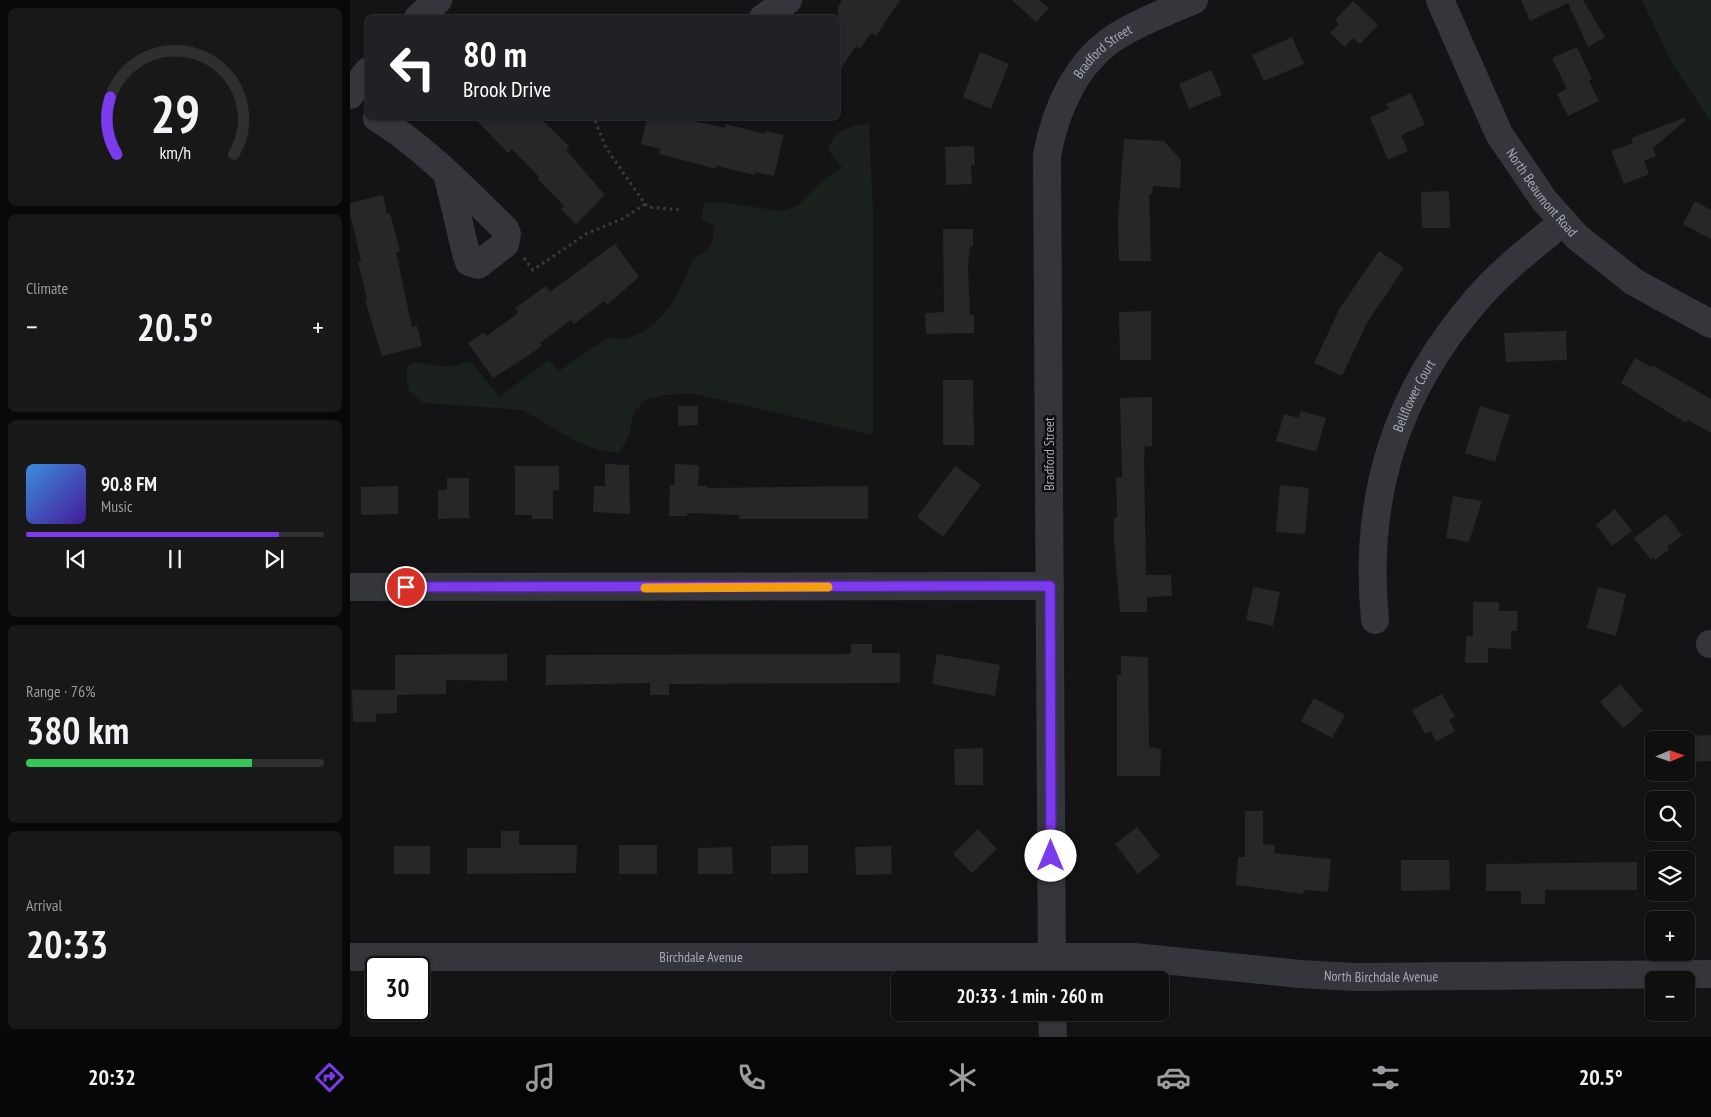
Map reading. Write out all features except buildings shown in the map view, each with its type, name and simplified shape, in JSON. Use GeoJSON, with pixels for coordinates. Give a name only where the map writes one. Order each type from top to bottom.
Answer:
{"type":"FeatureCollection","features":[{"type":"Feature","properties":{"kind":"street"},"geometry":{"type":"LineString","coordinates":[[421,15],[438,0]]}},
{"type":"Feature","properties":{"kind":"street"},"geometry":{"type":"LineString","coordinates":[[767,15],[788,0]]}},
{"type":"Feature","properties":{"kind":"street","name":"Bradford Street"},"geometry":{"type":"LineString","coordinates":[[1052,968],[1047,156],[1052,128],[1060,106],[1075,79],[1097,53],[1115,38],[1134,27],[1194,0]]}},
{"type":"Feature","properties":{"kind":"street","name":"North Beaumont Road"},"geometry":{"type":"LineString","coordinates":[[1440,0],[1499,134],[1527,177],[1563,222],[1577,237],[1634,282],[1711,324]]}},
{"type":"Feature","properties":{"kind":"street"},"geometry":{"type":"LineString","coordinates":[[350,95],[365,74]]}},
{"type":"Feature","properties":{"kind":"street"},"geometry":{"type":"LineString","coordinates":[[350,101],[365,110]]}},
{"type":"Feature","properties":{"kind":"street"},"geometry":{"type":"LineString","coordinates":[[379,120],[413,142],[447,173],[505,229],[507,237],[505,244],[484,262],[473,265],[469,262],[447,173]]}},
{"type":"Feature","properties":{"kind":"street","name":"Bellflower Court"},"geometry":{"type":"LineString","coordinates":[[1375,620],[1372,550],[1376,511],[1386,462],[1403,415],[1421,379],[1448,336],[1479,297],[1514,262],[1563,222]]}},
{"type":"Feature","properties":{"kind":"street"},"geometry":{"type":"LineString","coordinates":[[350,587],[1050,586]]}},
{"type":"Feature","properties":{"kind":"street","name":"Birchdale Avenue"},"geometry":{"type":"LineString","coordinates":[[350,957],[1052,968]]}},
{"type":"Feature","properties":{"kind":"street","name":"North Birchdale Avenue"},"geometry":{"type":"LineString","coordinates":[[1052,968],[1134,957],[1300,974],[1355,977],[1711,974]]}},
{"type":"Feature","properties":{"kind":"street"},"geometry":{"type":"LineString","coordinates":[[1052,1021],[1053,1037]]}},
{"type":"Feature","properties":{"kind":"path"},"geometry":{"type":"LineString","coordinates":[[595,120],[606,148],[645,204],[648,207],[682,210]]}},
{"type":"Feature","properties":{"kind":"path"},"geometry":{"type":"LineString","coordinates":[[507,237],[533,270],[586,234],[624,218],[645,204]]}},
{"type":"Feature","properties":{"kind":"shaded area"},"geometry":{"type":"Polygon","coordinates":[[[1642,0],[1711,0],[1711,122],[1672,63],[1642,0]]]}},
{"type":"Feature","properties":{"kind":"shaded area"},"geometry":{"type":"Polygon","coordinates":[[[869,124],[873,215],[873,435],[690,393],[664,395],[645,400],[634,412],[629,436],[619,453],[599,450],[577,442],[523,410],[423,403],[409,391],[406,376],[408,365],[421,363],[447,367],[470,361],[499,397],[549,360],[559,371],[608,339],[625,338],[640,333],[651,326],[669,307],[683,283],[693,258],[708,249],[712,243],[714,226],[701,219],[704,203],[720,202],[780,211],[798,206],[822,181],[842,167],[828,150],[830,143],[838,133],[849,127],[869,124]]]}},
{"type":"Feature","properties":{"kind":"slow traffic"},"geometry":{"type":"LineString","coordinates":[[645,588],[828,587]]}},
{"type":"Feature","properties":{"kind":"route"},"geometry":{"type":"LineString","coordinates":[[406,587],[1050,586],[1051,856]]}}]}
